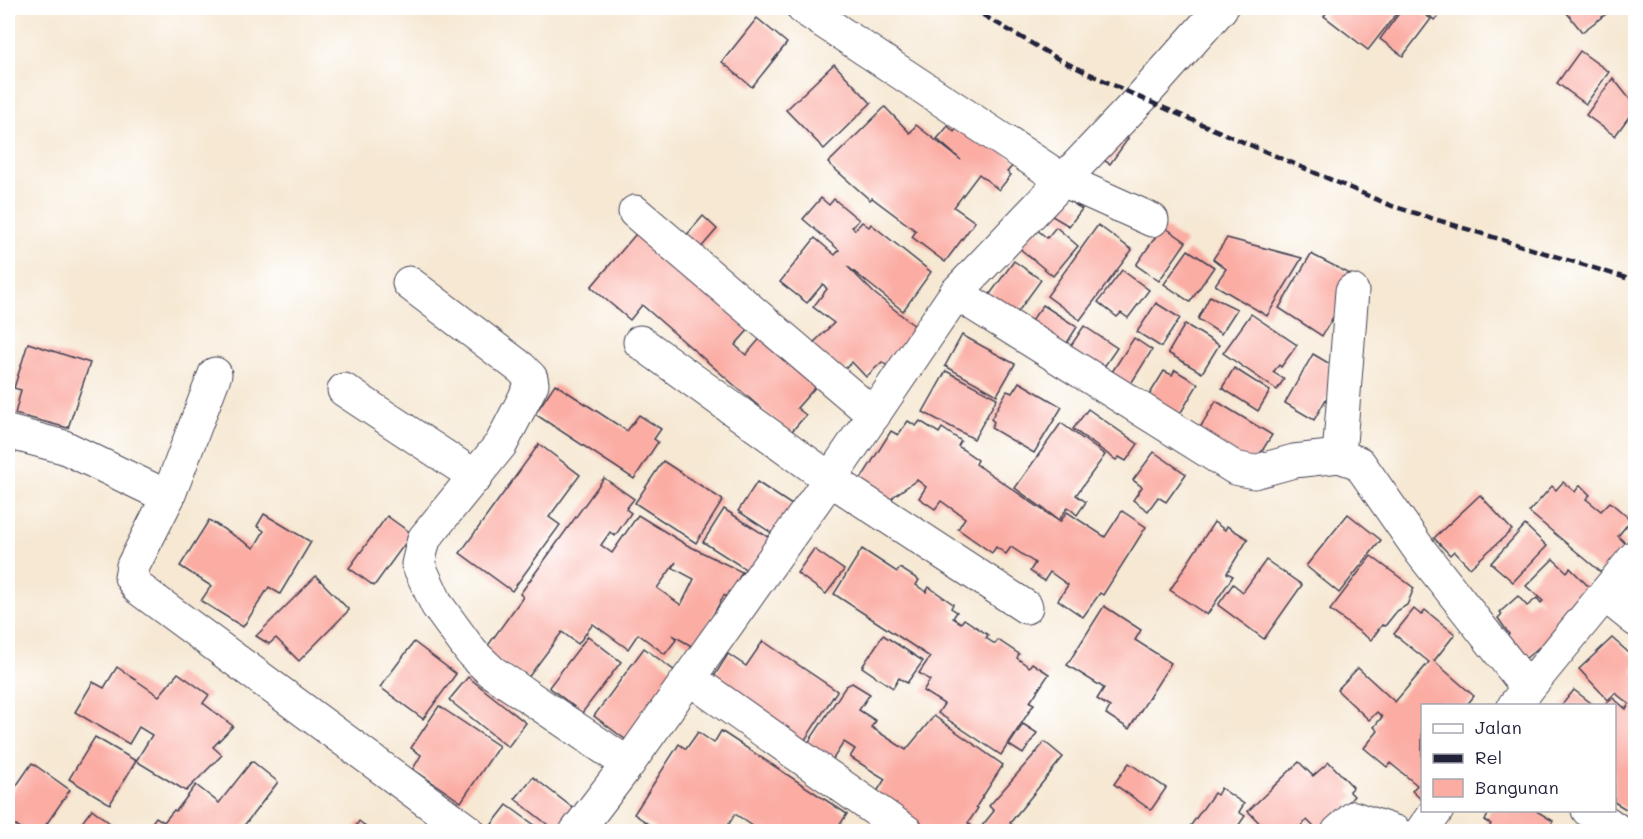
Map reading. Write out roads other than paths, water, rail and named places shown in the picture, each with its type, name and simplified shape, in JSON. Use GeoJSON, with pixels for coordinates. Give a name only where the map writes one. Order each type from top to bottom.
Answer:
{"type":"FeatureCollection","features":[{"type":"Feature","properties":{"kind":"street"},"geometry":{"type":"LineString","coordinates":[[804,8],[1063,180],[1152,220]]}},
{"type":"Feature","properties":{"kind":"street"},"geometry":{"type":"LineString","coordinates":[[576,831],[628,764],[830,479],[956,293],[1141,98],[1221,8]]}},
{"type":"Feature","properties":{"kind":"street"},"geometry":{"type":"LineString","coordinates":[[635,212],[874,415]]}},
{"type":"Feature","properties":{"kind":"street"},"geometry":{"type":"LineString","coordinates":[[409,283],[531,378],[527,396],[501,444],[424,539],[418,564],[423,579],[437,605],[472,653],[492,672],[628,764]]}},
{"type":"Feature","properties":{"kind":"street"},"geometry":{"type":"LineString","coordinates":[[1339,456],[1352,291]]}},
{"type":"Feature","properties":{"kind":"street"},"geometry":{"type":"LineString","coordinates":[[956,293],[1235,468],[1254,472],[1294,461],[1339,456],[1359,463],[1521,697],[1635,556]]}},
{"type":"Feature","properties":{"kind":"street"},"geometry":{"type":"LineString","coordinates":[[640,342],[830,479],[1026,607]]}},
{"type":"Feature","properties":{"kind":"street"},"geometry":{"type":"LineString","coordinates":[[215,374],[168,497],[133,566],[131,577],[138,588],[469,831]]}},
{"type":"Feature","properties":{"kind":"street"},"geometry":{"type":"LineString","coordinates":[[344,390],[476,477]]}},
{"type":"Feature","properties":{"kind":"street"},"geometry":{"type":"LineString","coordinates":[[8,432],[64,447],[168,497]]}},
{"type":"Feature","properties":{"kind":"street"},"geometry":{"type":"LineString","coordinates":[[1605,595],[1635,620]]}},
{"type":"Feature","properties":{"kind":"street"},"geometry":{"type":"LineString","coordinates":[[689,678],[907,831]]}},
{"type":"Feature","properties":{"kind":"street"},"geometry":{"type":"LineString","coordinates":[[1421,831],[1435,812]]}},
{"type":"Feature","properties":{"kind":"street"},"geometry":{"type":"LineString","coordinates":[[1591,812],[1620,831]]}},
{"type":"Feature","properties":{"kind":"street"},"geometry":{"type":"LineString","coordinates":[[1338,831],[1354,818],[1395,831]]}},
{"type":"Feature","properties":{"kind":"railway"},"geometry":{"type":"LineString","coordinates":[[971,8],[1060,60],[1141,98],[1392,206],[1636,281]]}}]}
